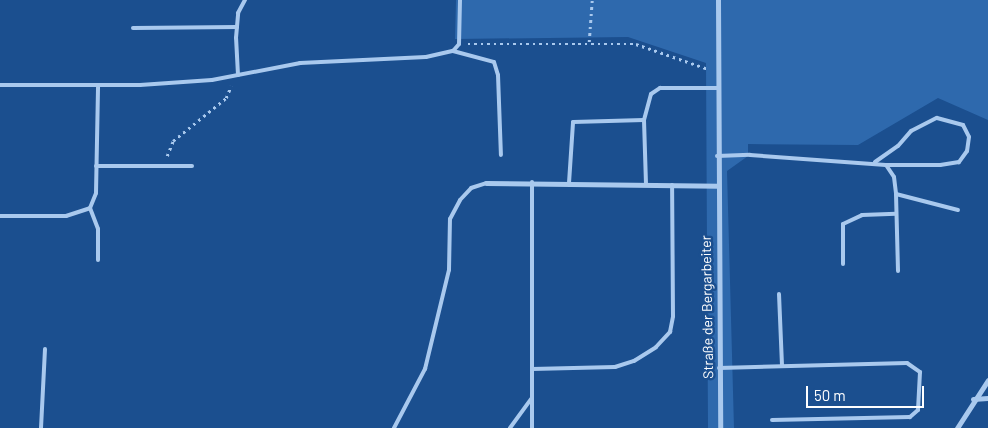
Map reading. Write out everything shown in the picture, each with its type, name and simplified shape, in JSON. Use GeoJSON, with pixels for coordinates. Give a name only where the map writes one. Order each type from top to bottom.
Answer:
{"type":"FeatureCollection","features":[{"type":"Feature","properties":{"kind":"street","name":"Straße der Bergarbeiter"},"geometry":{"type":"LineString","coordinates":[[718,0],[717,156],[720,428]]}},
{"type":"Feature","properties":{"kind":"street"},"geometry":{"type":"LineString","coordinates":[[486,183],[532,182],[718,186]]}},
{"type":"Feature","properties":{"kind":"street"},"geometry":{"type":"LineString","coordinates":[[957,428],[973,400],[988,380]]}},
{"type":"Feature","properties":{"kind":"street"},"geometry":{"type":"LineString","coordinates":[[973,400],[988,398]]}},
{"type":"Feature","properties":{"kind":"lane"},"geometry":{"type":"LineString","coordinates":[[236,75],[235,59],[238,14],[245,0]]}},
{"type":"Feature","properties":{"kind":"lane"},"geometry":{"type":"LineString","coordinates":[[0,85],[140,85],[236,75],[300,63],[426,58],[453,50],[459,44],[460,0]]}},
{"type":"Feature","properties":{"kind":"lane"},"geometry":{"type":"LineString","coordinates":[[133,28],[237,27]]}},
{"type":"Feature","properties":{"kind":"lane"},"geometry":{"type":"LineString","coordinates":[[453,50],[494,62],[498,75],[501,155]]}},
{"type":"Feature","properties":{"kind":"lane"},"geometry":{"type":"LineString","coordinates":[[98,85],[96,193],[90,208],[98,229],[98,260]]}},
{"type":"Feature","properties":{"kind":"lane"},"geometry":{"type":"LineString","coordinates":[[646,184],[644,120],[650,94],[660,88],[718,88]]}},
{"type":"Feature","properties":{"kind":"lane"},"geometry":{"type":"LineString","coordinates":[[717,156],[875,162],[886,165],[940,165],[959,162],[967,151],[969,137],[963,125],[938,118],[912,131],[898,146],[875,162]]}},
{"type":"Feature","properties":{"kind":"lane"},"geometry":{"type":"LineString","coordinates":[[568,183],[573,122],[644,120]]}},
{"type":"Feature","properties":{"kind":"lane"},"geometry":{"type":"LineString","coordinates":[[886,165],[894,177],[896,194],[898,271]]}},
{"type":"Feature","properties":{"kind":"lane"},"geometry":{"type":"LineString","coordinates":[[96,166],[192,166]]}},
{"type":"Feature","properties":{"kind":"lane"},"geometry":{"type":"LineString","coordinates":[[532,182],[532,428]]}},
{"type":"Feature","properties":{"kind":"lane"},"geometry":{"type":"LineString","coordinates":[[394,428],[425,369],[449,270],[450,219],[465,194],[486,183]]}},
{"type":"Feature","properties":{"kind":"lane"},"geometry":{"type":"LineString","coordinates":[[532,369],[615,367],[634,361],[656,347],[670,332],[673,316],[672,185]]}},
{"type":"Feature","properties":{"kind":"lane"},"geometry":{"type":"LineString","coordinates":[[896,194],[958,210]]}},
{"type":"Feature","properties":{"kind":"lane"},"geometry":{"type":"LineString","coordinates":[[0,216],[66,216],[90,208]]}},
{"type":"Feature","properties":{"kind":"lane"},"geometry":{"type":"LineString","coordinates":[[843,264],[843,224],[862,215],[896,214]]}},
{"type":"Feature","properties":{"kind":"lane"},"geometry":{"type":"LineString","coordinates":[[779,294],[782,366]]}},
{"type":"Feature","properties":{"kind":"lane"},"geometry":{"type":"LineString","coordinates":[[41,428],[45,349]]}},
{"type":"Feature","properties":{"kind":"lane"},"geometry":{"type":"LineString","coordinates":[[719,368],[907,363],[920,372],[918,410],[910,417],[772,420]]}},
{"type":"Feature","properties":{"kind":"lane"},"geometry":{"type":"LineString","coordinates":[[510,428],[532,397]]}},
{"type":"Feature","properties":{"kind":"path"},"geometry":{"type":"LineString","coordinates":[[590,42],[592,0]]}},
{"type":"Feature","properties":{"kind":"path"},"geometry":{"type":"LineString","coordinates":[[459,44],[590,42],[636,44],[718,73]]}},
{"type":"Feature","properties":{"kind":"path"},"geometry":{"type":"LineString","coordinates":[[162,166],[173,141],[226,98],[236,75]]}},
{"type":"Feature","properties":{"kind":"shaded area"},"geometry":{"type":"Polygon","coordinates":[[[456,0],[988,0],[988,120],[938,98],[858,145],[748,144],[748,156],[727,171],[734,428],[708,428],[706,63],[628,37],[455,39],[456,0]]]}}]}
